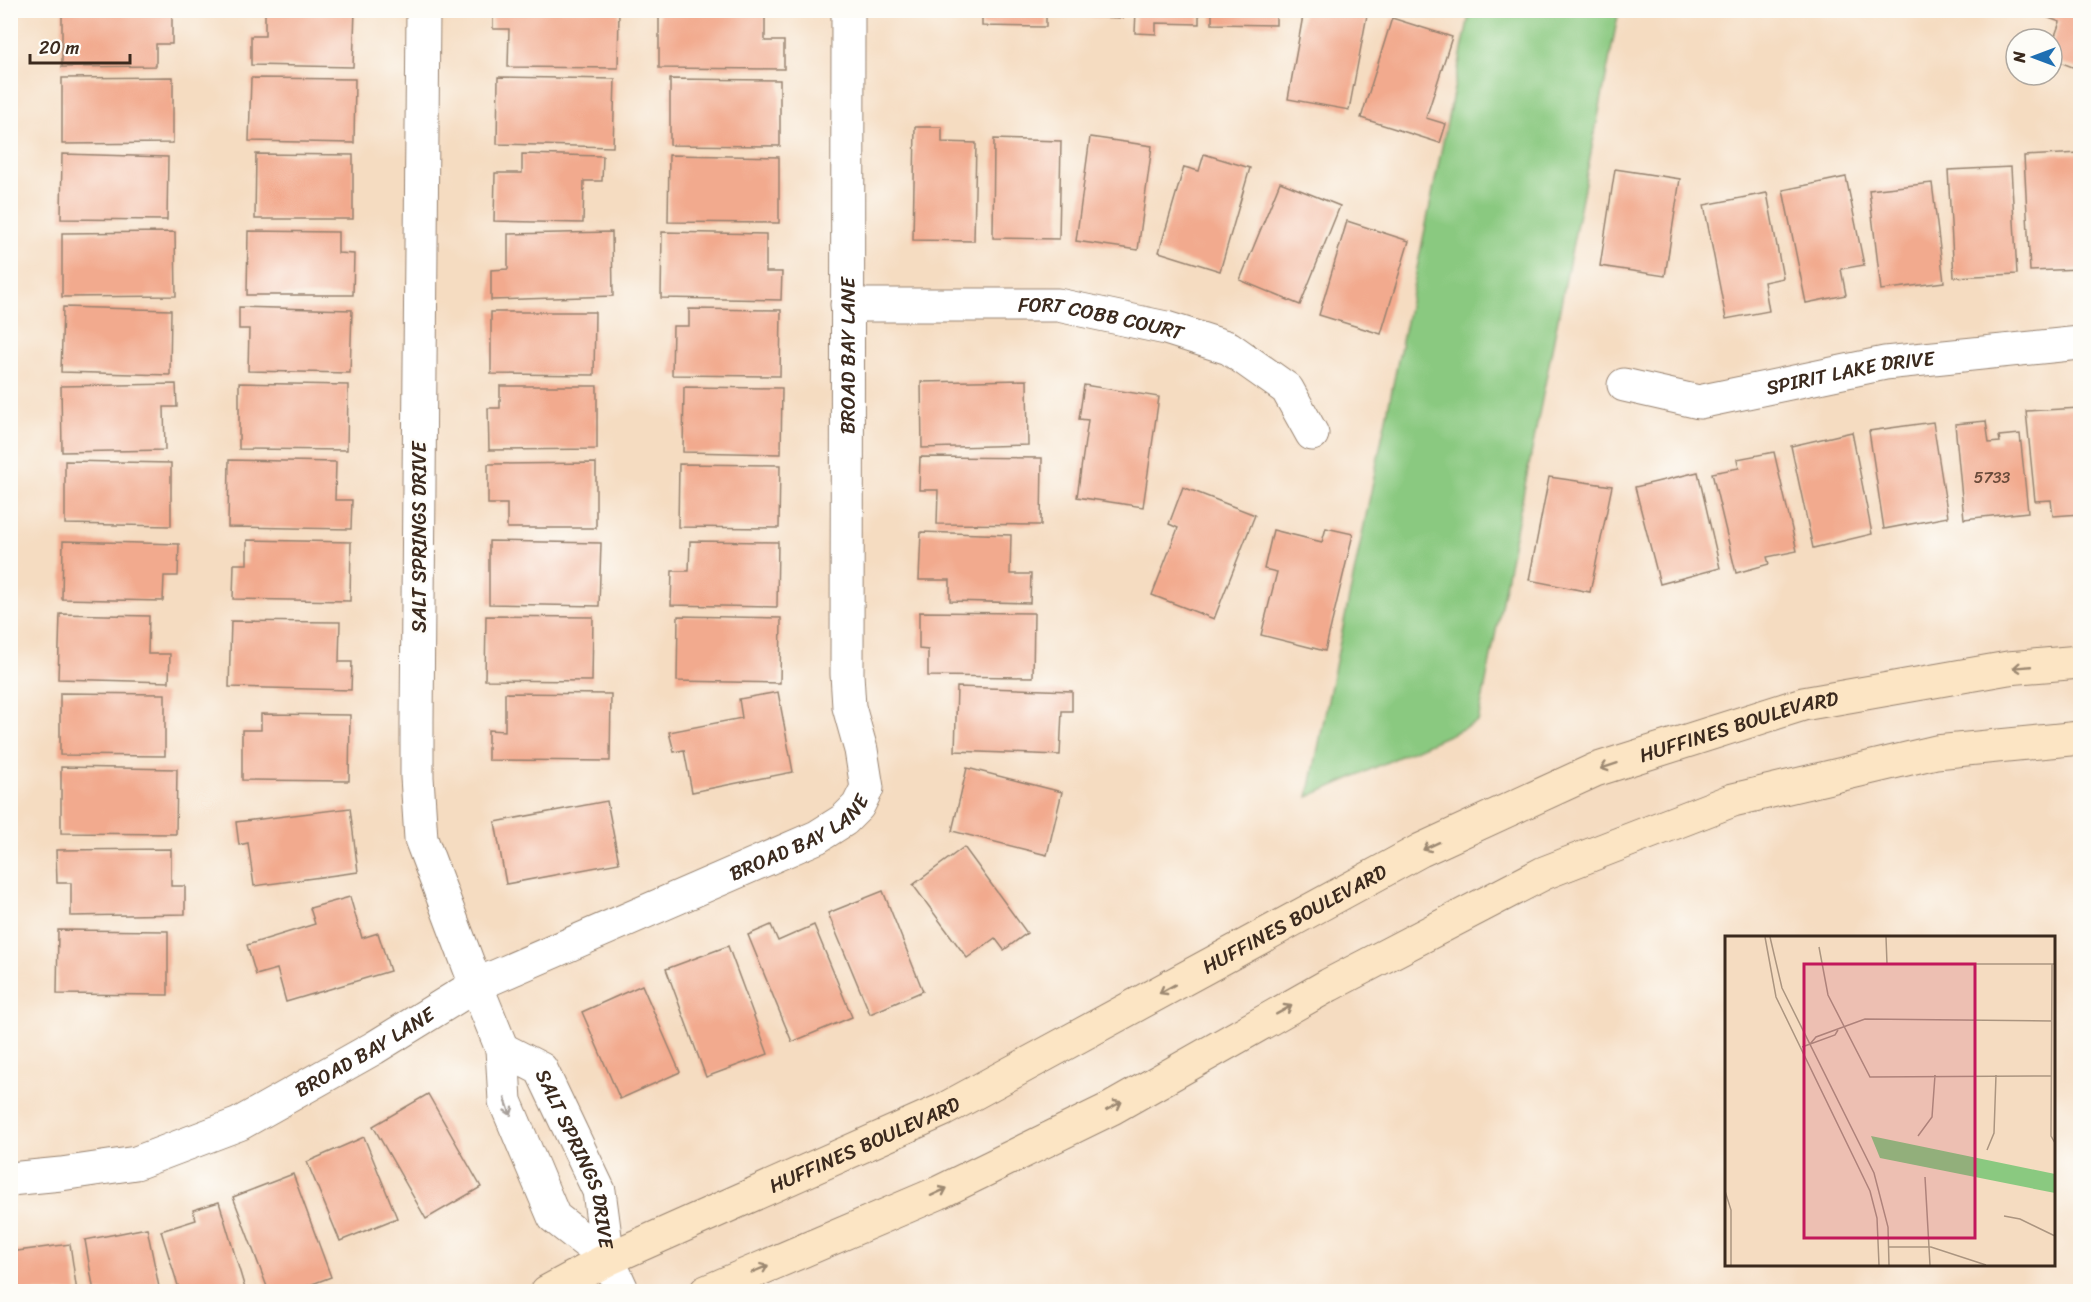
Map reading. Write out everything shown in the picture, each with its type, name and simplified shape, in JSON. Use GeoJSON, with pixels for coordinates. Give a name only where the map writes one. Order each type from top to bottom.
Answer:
{"type":"FeatureCollection","features":[{"type":"Feature","properties":{"kind":"main road","name":"HUFFINES BOULEVARD"},"geometry":{"type":"LineString","coordinates":[[548,1292],[608,1259],[943,1110],[1421,850],[1595,770],[1803,704],[2008,668],[2080,662]]}},
{"type":"Feature","properties":{"kind":"main road"},"geometry":{"type":"LineString","coordinates":[[706,1292],[938,1193],[1112,1108],[1329,985],[1544,873],[1733,800],[1936,752],[2080,738]]}},
{"type":"Feature","properties":{"kind":"street","name":"SALT SPRINGS DRIVE"},"geometry":{"type":"LineString","coordinates":[[423,10],[417,777],[421,839],[502,1049],[505,1101],[554,1217],[608,1259]]}},
{"type":"Feature","properties":{"kind":"street","name":"BROAD BAY LANE"},"geometry":{"type":"LineString","coordinates":[[10,1179],[136,1163],[239,1124],[375,1048],[476,985],[817,837],[844,820],[858,806],[867,788],[861,750],[849,707],[847,674],[848,10]]}},
{"type":"Feature","properties":{"kind":"street","name":"FORT COBB COURT"},"geometry":{"type":"LineString","coordinates":[[847,305],[1058,305],[1166,328],[1229,348],[1287,389],[1312,434]]}},
{"type":"Feature","properties":{"kind":"street","name":"SPIRIT LAKE DRIVE"},"geometry":{"type":"LineString","coordinates":[[1624,385],[1699,402],[1885,363],[2080,343]]}},
{"type":"Feature","properties":{"kind":"street","name":"SALT SPRINGS DRIVE"},"geometry":{"type":"LineString","coordinates":[[502,1049],[541,1069],[599,1191],[608,1259],[623,1292]]}},
{"type":"Feature","properties":{"kind":"green space"},"geometry":{"type":"Polygon","coordinates":[[[1470,11],[1619,11],[1478,722],[1308,797],[1470,11]]]}},
{"type":"Feature","properties":{"kind":"building"},"geometry":{"type":"Polygon","coordinates":[[[62,10],[172,10],[172,44],[156,44],[156,66],[62,67],[62,10]]]}},
{"type":"Feature","properties":{"kind":"building"},"geometry":{"type":"Polygon","coordinates":[[[265,10],[355,10],[353,67],[251,65],[251,36],[265,36],[265,10]]]}},
{"type":"Feature","properties":{"kind":"building"},"geometry":{"type":"Polygon","coordinates":[[[493,10],[619,10],[618,68],[508,67],[509,29],[493,29],[493,10]]]}},
{"type":"Feature","properties":{"kind":"building"},"geometry":{"type":"Polygon","coordinates":[[[659,10],[765,10],[765,41],[784,41],[784,69],[659,68],[659,10]]]}},
{"type":"Feature","properties":{"kind":"building"},"geometry":{"type":"Polygon","coordinates":[[[905,10],[969,10],[969,16],[905,15],[905,10]]]}},
{"type":"Feature","properties":{"kind":"building"},"geometry":{"type":"Polygon","coordinates":[[[982,10],[1046,10],[1046,27],[982,26],[982,10]]]}},
{"type":"Feature","properties":{"kind":"building"},"geometry":{"type":"Polygon","coordinates":[[[1058,10],[1122,10],[1122,18],[1058,16],[1058,10]]]}},
{"type":"Feature","properties":{"kind":"building"},"geometry":{"type":"Polygon","coordinates":[[[1136,10],[1199,10],[1199,24],[1156,23],[1156,34],[1135,33],[1136,10]]]}},
{"type":"Feature","properties":{"kind":"building"},"geometry":{"type":"Polygon","coordinates":[[[1212,10],[1276,10],[1276,25],[1212,24],[1212,10]]]}},
{"type":"Feature","properties":{"kind":"building"},"geometry":{"type":"Polygon","coordinates":[[[1304,10],[1368,10],[1349,110],[1288,99],[1304,10]]]}},
{"type":"Feature","properties":{"kind":"building"},"geometry":{"type":"Polygon","coordinates":[[[2048,10],[2080,10],[2080,70],[2064,64],[2064,27],[2058,27],[2060,22],[2046,17],[2048,10]]]}},
{"type":"Feature","properties":{"kind":"building"},"geometry":{"type":"Polygon","coordinates":[[[1392,18],[1452,37],[1426,118],[1446,124],[1440,143],[1361,118],[1392,18]]]}},
{"type":"Feature","properties":{"kind":"building"},"geometry":{"type":"Polygon","coordinates":[[[173,77],[173,143],[62,144],[62,78],[173,77]]]}},
{"type":"Feature","properties":{"kind":"building"},"geometry":{"type":"Polygon","coordinates":[[[498,77],[615,79],[613,147],[497,144],[498,77]]]}},
{"type":"Feature","properties":{"kind":"building"},"geometry":{"type":"Polygon","coordinates":[[[251,78],[355,79],[354,143],[249,141],[251,78]]]}},
{"type":"Feature","properties":{"kind":"building"},"geometry":{"type":"Polygon","coordinates":[[[670,79],[780,80],[780,146],[670,145],[670,79]]]}},
{"type":"Feature","properties":{"kind":"building"},"geometry":{"type":"Polygon","coordinates":[[[915,127],[942,127],[942,142],[976,143],[974,241],[913,240],[915,127]]]}},
{"type":"Feature","properties":{"kind":"building"},"geometry":{"type":"Polygon","coordinates":[[[1090,137],[1152,146],[1138,250],[1076,241],[1090,137]]]}},
{"type":"Feature","properties":{"kind":"building"},"geometry":{"type":"Polygon","coordinates":[[[994,139],[1061,141],[1059,239],[993,238],[994,139]]]}},
{"type":"Feature","properties":{"kind":"building"},"geometry":{"type":"Polygon","coordinates":[[[2080,153],[2080,269],[2030,271],[2024,156],[2080,153]]]}},
{"type":"Feature","properties":{"kind":"building"},"geometry":{"type":"Polygon","coordinates":[[[62,154],[168,157],[167,220],[61,219],[62,154]]]}},
{"type":"Feature","properties":{"kind":"building"},"geometry":{"type":"Polygon","coordinates":[[[256,154],[353,155],[353,219],[255,219],[256,154]]]}},
{"type":"Feature","properties":{"kind":"building"},"geometry":{"type":"Polygon","coordinates":[[[522,154],[603,156],[602,181],[584,181],[583,223],[494,221],[495,173],[522,173],[522,154]]]}},
{"type":"Feature","properties":{"kind":"building"},"geometry":{"type":"Polygon","coordinates":[[[1204,154],[1250,168],[1220,271],[1159,252],[1184,167],[1199,171],[1204,154]]]}},
{"type":"Feature","properties":{"kind":"building"},"geometry":{"type":"Polygon","coordinates":[[[669,155],[779,157],[779,223],[668,222],[669,155]]]}},
{"type":"Feature","properties":{"kind":"building"},"geometry":{"type":"Polygon","coordinates":[[[2011,167],[2017,274],[1954,277],[1948,170],[2011,167]]]}},
{"type":"Feature","properties":{"kind":"building"},"geometry":{"type":"Polygon","coordinates":[[[1615,169],[1680,179],[1665,276],[1600,266],[1615,169]]]}},
{"type":"Feature","properties":{"kind":"building"},"geometry":{"type":"Polygon","coordinates":[[[1846,177],[1864,265],[1841,269],[1846,295],[1806,303],[1783,190],[1846,177]]]}},
{"type":"Feature","properties":{"kind":"building"},"geometry":{"type":"Polygon","coordinates":[[[1280,182],[1340,206],[1300,305],[1240,280],[1280,182]]]}},
{"type":"Feature","properties":{"kind":"building"},"geometry":{"type":"Polygon","coordinates":[[[1932,183],[1944,282],[1881,290],[1869,190],[1932,183]]]}},
{"type":"Feature","properties":{"kind":"building"},"geometry":{"type":"Polygon","coordinates":[[[1767,193],[1783,278],[1764,282],[1769,311],[1726,319],[1704,205],[1767,193]]]}},
{"type":"Feature","properties":{"kind":"building"},"geometry":{"type":"Polygon","coordinates":[[[1347,221],[1409,241],[1381,334],[1319,315],[1347,221]]]}},
{"type":"Feature","properties":{"kind":"building"},"geometry":{"type":"Polygon","coordinates":[[[248,231],[338,232],[338,253],[354,254],[353,295],[247,295],[248,231]]]}},
{"type":"Feature","properties":{"kind":"building"},"geometry":{"type":"Polygon","coordinates":[[[175,232],[176,296],[62,297],[62,233],[175,232]]]}},
{"type":"Feature","properties":{"kind":"building"},"geometry":{"type":"Polygon","coordinates":[[[612,232],[613,296],[491,300],[491,270],[508,269],[508,234],[612,232]]]}},
{"type":"Feature","properties":{"kind":"building"},"geometry":{"type":"Polygon","coordinates":[[[662,232],[766,234],[766,272],[782,272],[781,300],[661,298],[662,232]]]}},
{"type":"Feature","properties":{"kind":"building"},"geometry":{"type":"Polygon","coordinates":[[[63,307],[171,310],[170,375],[61,372],[63,307]]]}},
{"type":"Feature","properties":{"kind":"building"},"geometry":{"type":"Polygon","coordinates":[[[239,307],[352,310],[350,373],[248,371],[249,329],[239,329],[239,307]]]}},
{"type":"Feature","properties":{"kind":"building"},"geometry":{"type":"Polygon","coordinates":[[[689,309],[781,310],[780,376],[672,375],[673,326],[689,326],[689,309]]]}},
{"type":"Feature","properties":{"kind":"building"},"geometry":{"type":"Polygon","coordinates":[[[491,312],[595,312],[594,375],[491,374],[491,312]]]}},
{"type":"Feature","properties":{"kind":"building"},"geometry":{"type":"Polygon","coordinates":[[[1027,380],[1028,445],[922,448],[921,382],[1027,380]]]}},
{"type":"Feature","properties":{"kind":"building"},"geometry":{"type":"Polygon","coordinates":[[[239,383],[348,385],[347,450],[239,449],[239,383]]]}},
{"type":"Feature","properties":{"kind":"building"},"geometry":{"type":"Polygon","coordinates":[[[176,384],[177,407],[164,407],[165,450],[62,452],[61,386],[176,384]]]}},
{"type":"Feature","properties":{"kind":"building"},"geometry":{"type":"Polygon","coordinates":[[[1084,385],[1159,397],[1143,507],[1077,497],[1088,420],[1079,419],[1084,385]]]}},
{"type":"Feature","properties":{"kind":"building"},"geometry":{"type":"Polygon","coordinates":[[[500,386],[597,386],[597,449],[489,450],[488,408],[500,408],[500,386]]]}},
{"type":"Feature","properties":{"kind":"building"},"geometry":{"type":"Polygon","coordinates":[[[684,387],[782,388],[781,454],[683,452],[684,387]]]}},
{"type":"Feature","properties":{"kind":"building"},"geometry":{"type":"Polygon","coordinates":[[[2080,408],[2080,514],[2053,516],[2051,500],[2035,501],[2026,411],[2080,408]]]}},
{"type":"Feature","properties":{"kind":"building"},"geometry":{"type":"Polygon","coordinates":[[[1986,421],[1989,443],[2000,442],[1999,436],[2020,434],[2028,512],[1964,519],[1955,424],[1986,421]]]}},
{"type":"Feature","properties":{"kind":"building"},"geometry":{"type":"Polygon","coordinates":[[[1933,422],[1948,517],[1884,529],[1869,431],[1933,422]]]}},
{"type":"Feature","properties":{"kind":"building"},"geometry":{"type":"Polygon","coordinates":[[[1852,432],[1872,534],[1813,548],[1791,446],[1852,432]]]}},
{"type":"Feature","properties":{"kind":"building"},"geometry":{"type":"Polygon","coordinates":[[[1774,452],[1797,551],[1767,557],[1769,564],[1736,573],[1712,473],[1739,468],[1737,459],[1774,452]]]}},
{"type":"Feature","properties":{"kind":"building"},"geometry":{"type":"Polygon","coordinates":[[[920,457],[1042,458],[1041,525],[937,524],[938,490],[919,490],[920,457]]]}},
{"type":"Feature","properties":{"kind":"building"},"geometry":{"type":"Polygon","coordinates":[[[229,460],[336,462],[335,500],[352,500],[351,529],[228,527],[229,460]]]}},
{"type":"Feature","properties":{"kind":"building"},"geometry":{"type":"Polygon","coordinates":[[[65,461],[171,463],[171,526],[65,524],[65,461]]]}},
{"type":"Feature","properties":{"kind":"building"},"geometry":{"type":"Polygon","coordinates":[[[596,463],[596,528],[507,528],[507,504],[488,504],[488,464],[596,463]]]}},
{"type":"Feature","properties":{"kind":"building"},"geometry":{"type":"Polygon","coordinates":[[[679,464],[780,465],[779,528],[678,527],[679,464]]]}},
{"type":"Feature","properties":{"kind":"building"},"geometry":{"type":"Polygon","coordinates":[[[1698,472],[1720,568],[1660,584],[1635,487],[1698,472]]]}},
{"type":"Feature","properties":{"kind":"building"},"geometry":{"type":"Polygon","coordinates":[[[1549,477],[1612,486],[1590,592],[1529,580],[1549,477]]]}},
{"type":"Feature","properties":{"kind":"building"},"geometry":{"type":"Polygon","coordinates":[[[1183,487],[1255,515],[1214,619],[1152,595],[1178,528],[1169,524],[1183,487]]]}},
{"type":"Feature","properties":{"kind":"building"},"geometry":{"type":"Polygon","coordinates":[[[1326,528],[1353,534],[1325,651],[1261,635],[1277,572],[1264,569],[1273,530],[1322,542],[1326,528]]]}},
{"type":"Feature","properties":{"kind":"building"},"geometry":{"type":"Polygon","coordinates":[[[921,532],[1011,535],[1010,574],[1031,574],[1030,603],[950,601],[950,580],[919,580],[921,532]]]}},
{"type":"Feature","properties":{"kind":"building"},"geometry":{"type":"Polygon","coordinates":[[[247,540],[351,542],[350,601],[233,599],[234,564],[247,564],[247,540]]]}},
{"type":"Feature","properties":{"kind":"building"},"geometry":{"type":"Polygon","coordinates":[[[63,541],[179,544],[178,576],[164,576],[163,601],[62,599],[63,541]]]}},
{"type":"Feature","properties":{"kind":"building"},"geometry":{"type":"Polygon","coordinates":[[[489,541],[601,543],[599,606],[489,604],[489,541]]]}},
{"type":"Feature","properties":{"kind":"building"},"geometry":{"type":"Polygon","coordinates":[[[690,541],[778,542],[777,607],[671,605],[672,571],[689,571],[690,541]]]}},
{"type":"Feature","properties":{"kind":"building"},"geometry":{"type":"Polygon","coordinates":[[[919,612],[1034,613],[1033,677],[928,676],[928,650],[919,649],[919,612]]]}},
{"type":"Feature","properties":{"kind":"building"},"geometry":{"type":"Polygon","coordinates":[[[60,614],[149,616],[148,654],[170,654],[169,682],[58,679],[60,614]]]}},
{"type":"Feature","properties":{"kind":"building"},"geometry":{"type":"Polygon","coordinates":[[[486,616],[593,617],[592,681],[485,680],[486,616]]]}},
{"type":"Feature","properties":{"kind":"building"},"geometry":{"type":"Polygon","coordinates":[[[678,616],[781,618],[780,683],[677,681],[678,616]]]}},
{"type":"Feature","properties":{"kind":"building"},"geometry":{"type":"Polygon","coordinates":[[[231,621],[340,622],[339,662],[352,662],[351,690],[229,687],[231,621]]]}},
{"type":"Feature","properties":{"kind":"building"},"geometry":{"type":"Polygon","coordinates":[[[957,687],[1072,691],[1072,711],[1062,711],[1060,755],[955,751],[957,687]]]}},
{"type":"Feature","properties":{"kind":"building"},"geometry":{"type":"Polygon","coordinates":[[[778,692],[793,772],[692,792],[684,750],[674,752],[669,732],[742,718],[739,699],[778,692]]]}},
{"type":"Feature","properties":{"kind":"building"},"geometry":{"type":"Polygon","coordinates":[[[60,693],[165,694],[165,756],[60,755],[60,693]]]}},
{"type":"Feature","properties":{"kind":"building"},"geometry":{"type":"Polygon","coordinates":[[[505,693],[611,694],[610,761],[488,760],[488,730],[505,731],[505,693]]]}},
{"type":"Feature","properties":{"kind":"building"},"geometry":{"type":"Polygon","coordinates":[[[261,714],[350,715],[349,781],[242,780],[242,730],[261,730],[261,714]]]}},
{"type":"Feature","properties":{"kind":"building"},"geometry":{"type":"Polygon","coordinates":[[[61,767],[177,769],[176,834],[61,833],[61,767]]]}},
{"type":"Feature","properties":{"kind":"building"},"geometry":{"type":"Polygon","coordinates":[[[967,768],[1062,792],[1047,855],[952,831],[967,768]]]}},
{"type":"Feature","properties":{"kind":"building"},"geometry":{"type":"Polygon","coordinates":[[[607,801],[619,863],[506,884],[495,822],[607,801]]]}},
{"type":"Feature","properties":{"kind":"building"},"geometry":{"type":"Polygon","coordinates":[[[350,808],[358,872],[254,886],[248,843],[239,845],[236,822],[350,808]]]}},
{"type":"Feature","properties":{"kind":"building"},"geometry":{"type":"Polygon","coordinates":[[[964,847],[1027,933],[1004,950],[995,938],[967,958],[913,885],[964,847]]]}},
{"type":"Feature","properties":{"kind":"building"},"geometry":{"type":"Polygon","coordinates":[[[171,849],[171,886],[185,886],[185,914],[71,916],[71,883],[57,883],[56,850],[171,849]]]}},
{"type":"Feature","properties":{"kind":"building"},"geometry":{"type":"Polygon","coordinates":[[[883,891],[923,991],[870,1014],[828,913],[883,891]]]}},
{"type":"Feature","properties":{"kind":"building"},"geometry":{"type":"Polygon","coordinates":[[[350,897],[362,938],[378,933],[390,971],[286,1002],[277,969],[256,975],[247,945],[315,924],[310,908],[350,897]]]}},
{"type":"Feature","properties":{"kind":"building"},"geometry":{"type":"Polygon","coordinates":[[[771,925],[778,941],[814,925],[852,1017],[792,1042],[748,935],[771,925]]]}},
{"type":"Feature","properties":{"kind":"building"},"geometry":{"type":"Polygon","coordinates":[[[58,930],[168,931],[168,995],[57,994],[58,930]]]}},
{"type":"Feature","properties":{"kind":"building"},"geometry":{"type":"Polygon","coordinates":[[[728,946],[768,1054],[706,1077],[666,969],[728,946]]]}},
{"type":"Feature","properties":{"kind":"building"},"geometry":{"type":"Polygon","coordinates":[[[642,985],[680,1072],[620,1099],[582,1012],[642,985]]]}},
{"type":"Feature","properties":{"kind":"building"},"geometry":{"type":"Polygon","coordinates":[[[428,1094],[481,1187],[426,1219],[373,1126],[428,1094]]]}},
{"type":"Feature","properties":{"kind":"building"},"geometry":{"type":"Polygon","coordinates":[[[364,1137],[397,1218],[340,1241],[307,1162],[364,1137]]]}},
{"type":"Feature","properties":{"kind":"building"},"geometry":{"type":"Polygon","coordinates":[[[293,1174],[331,1277],[291,1292],[269,1292],[233,1197],[293,1174]]]}},
{"type":"Feature","properties":{"kind":"building"},"geometry":{"type":"Polygon","coordinates":[[[219,1202],[246,1292],[180,1292],[161,1231],[196,1220],[193,1210],[219,1202]]]}},
{"type":"Feature","properties":{"kind":"building"},"geometry":{"type":"Polygon","coordinates":[[[147,1228],[160,1292],[94,1292],[85,1240],[147,1228]]]}},
{"type":"Feature","properties":{"kind":"building"},"geometry":{"type":"Polygon","coordinates":[[[70,1244],[77,1292],[11,1292],[10,1252],[70,1244]]]}}]}
